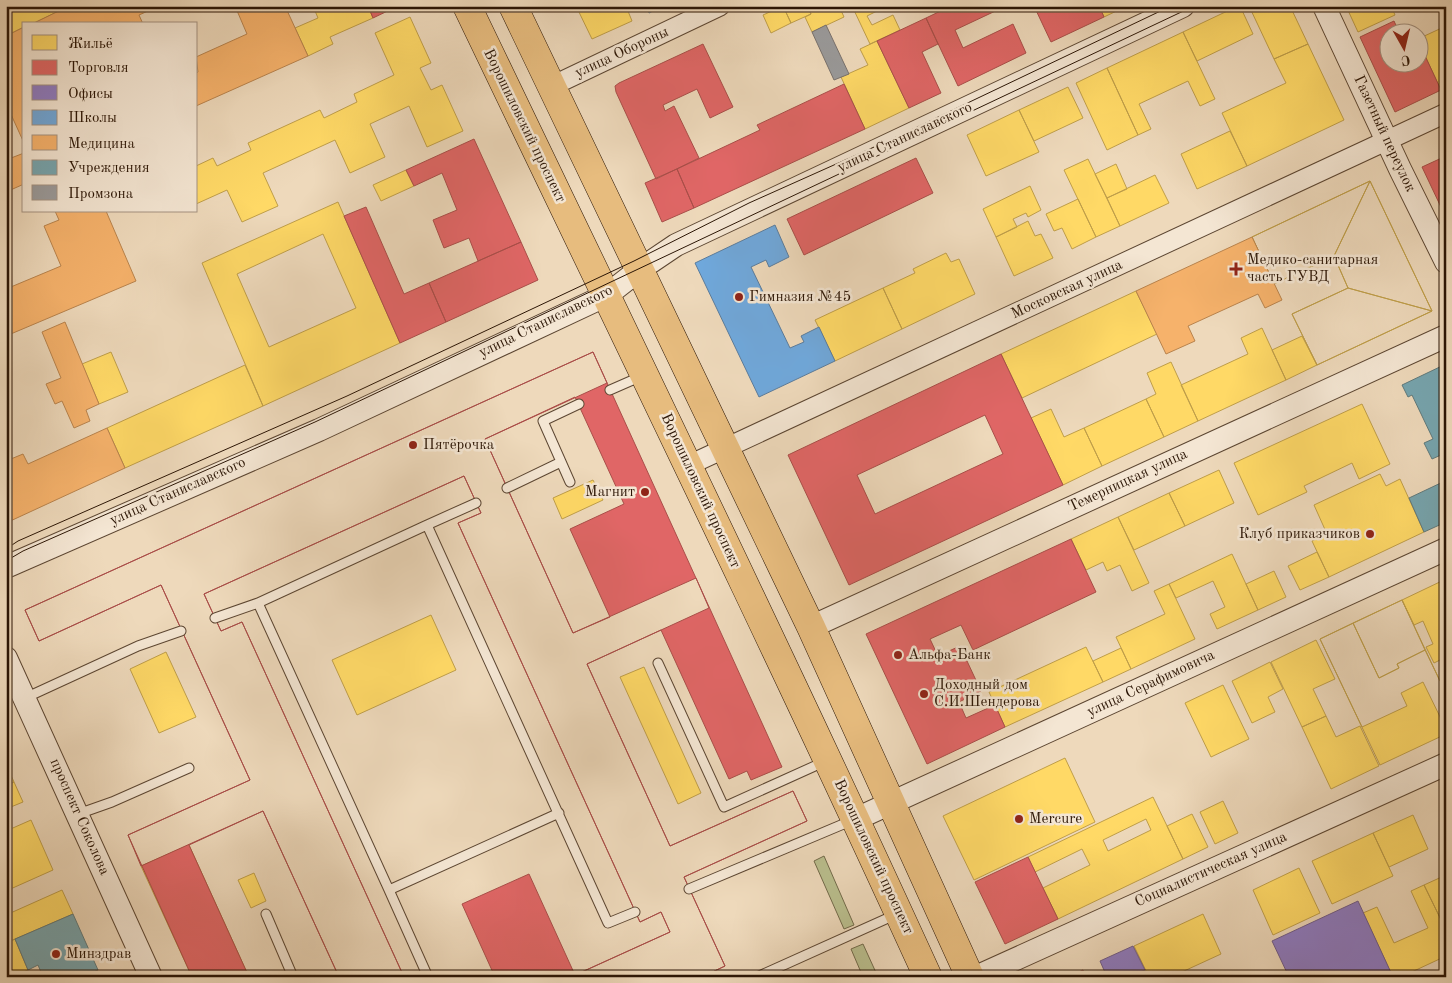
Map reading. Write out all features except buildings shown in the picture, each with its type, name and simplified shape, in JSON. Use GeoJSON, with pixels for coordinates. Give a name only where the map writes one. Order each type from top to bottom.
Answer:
{"type":"FeatureCollection","features":[{"type":"Feature","properties":{"kind":"main road","name":"Ворошиловский проспект"},"geometry":{"type":"LineString","coordinates":[[467,6],[645,374],[856,819],[928,977]]}},
{"type":"Feature","properties":{"kind":"main road"},"geometry":{"type":"LineString","coordinates":[[513,6],[811,627],[970,977]]}},
{"type":"Feature","properties":{"kind":"street","name":"улица Обороны"},"geometry":{"type":"LineString","coordinates":[[552,86],[720,6]]}},
{"type":"Feature","properties":{"kind":"street","name":"улица Станиславского"},"geometry":{"type":"LineString","coordinates":[[6,567],[319,430],[607,295],[676,245],[1183,6]]}},
{"type":"Feature","properties":{"kind":"street","name":"Газетный переулок"},"geometry":{"type":"LineString","coordinates":[[1324,6],[1446,262]]}},
{"type":"Feature","properties":{"kind":"street","name":"Московская улица"},"geometry":{"type":"LineString","coordinates":[[687,466],[1446,113]]}},
{"type":"Feature","properties":{"kind":"street","name":"Темерницкая улица"},"geometry":{"type":"LineString","coordinates":[[811,627],[1446,336]]}},
{"type":"Feature","properties":{"kind":"street","name":"улица Серафимовича"},"geometry":{"type":"LineString","coordinates":[[856,819],[1446,549]]}},
{"type":"Feature","properties":{"kind":"street","name":"проспект Соколова"},"geometry":{"type":"LineString","coordinates":[[6,658],[151,977]]}},
{"type":"Feature","properties":{"kind":"street","name":"Социалистическая улица"},"geometry":{"type":"LineString","coordinates":[[976,977],[1446,764]]}},
{"type":"Feature","properties":{"kind":"lane"},"geometry":{"type":"LineString","coordinates":[[610,390],[645,374]]}},
{"type":"Feature","properties":{"kind":"lane"},"geometry":{"type":"LineString","coordinates":[[570,482],[543,421],[579,404]]}},
{"type":"Feature","properties":{"kind":"lane"},"geometry":{"type":"LineString","coordinates":[[507,488],[561,462]]}},
{"type":"Feature","properties":{"kind":"lane"},"geometry":{"type":"LineString","coordinates":[[215,618],[258,602],[428,526],[476,502]]}},
{"type":"Feature","properties":{"kind":"lane"},"geometry":{"type":"LineString","coordinates":[[428,526],[608,923],[635,912]]}},
{"type":"Feature","properties":{"kind":"lane"},"geometry":{"type":"LineString","coordinates":[[258,602],[428,977]]}},
{"type":"Feature","properties":{"kind":"lane"},"geometry":{"type":"LineString","coordinates":[[25,698],[138,646],[181,631]]}},
{"type":"Feature","properties":{"kind":"lane"},"geometry":{"type":"LineString","coordinates":[[658,663],[724,807],[828,760]]}},
{"type":"Feature","properties":{"kind":"lane"},"geometry":{"type":"LineString","coordinates":[[78,814],[112,802],[189,768]]}},
{"type":"Feature","properties":{"kind":"lane"},"geometry":{"type":"LineString","coordinates":[[389,890],[559,813]]}},
{"type":"Feature","properties":{"kind":"lane"},"geometry":{"type":"LineString","coordinates":[[689,889],[856,819]]}},
{"type":"Feature","properties":{"kind":"lane"},"geometry":{"type":"LineString","coordinates":[[757,977],[899,913]]}},
{"type":"Feature","properties":{"kind":"lane"},"geometry":{"type":"LineString","coordinates":[[266,914],[293,977]]}},
{"type":"Feature","properties":{"kind":"green space"},"geometry":{"type":"Polygon","coordinates":[[[824,856],[854,925],[844,929],[814,861],[824,856]]]}},
{"type":"Feature","properties":{"kind":"green space"},"geometry":{"type":"Polygon","coordinates":[[[863,944],[878,977],[863,977],[851,949],[863,944]]]}},
{"type":"Feature","properties":{"kind":"tram line"},"geometry":{"type":"LineString","coordinates":[[6,549],[18,541],[347,396],[634,261],[749,203],[892,139],[1171,6]]}},
{"type":"Feature","properties":{"kind":"tram line"},"geometry":{"type":"LineString","coordinates":[[6,561],[23,551],[315,422],[1194,6]]}},
{"type":"Feature","properties":{"kind":"place","name":"Медико-санитарная часть ГУВД"},"geometry":{"type":"Point","coordinates":[1236,269]}},
{"type":"Feature","properties":{"kind":"place","name":"Гимназия №45"},"geometry":{"type":"Point","coordinates":[739,297]}},
{"type":"Feature","properties":{"kind":"place","name":"Пятёрочка"},"geometry":{"type":"Point","coordinates":[413,445]}},
{"type":"Feature","properties":{"kind":"place","name":"Магнит"},"geometry":{"type":"Point","coordinates":[645,492]}},
{"type":"Feature","properties":{"kind":"place","name":"Клуб приказчиков"},"geometry":{"type":"Point","coordinates":[1370,534]}},
{"type":"Feature","properties":{"kind":"place","name":"Альфа-Банк"},"geometry":{"type":"Point","coordinates":[898,655]}},
{"type":"Feature","properties":{"kind":"place","name":"Доходный дом С.И.Шендерова"},"geometry":{"type":"Point","coordinates":[924,694]}},
{"type":"Feature","properties":{"kind":"place","name":"Mercure"},"geometry":{"type":"Point","coordinates":[1019,819]}},
{"type":"Feature","properties":{"kind":"place","name":"Минздрав"},"geometry":{"type":"Point","coordinates":[56,954]}}]}
